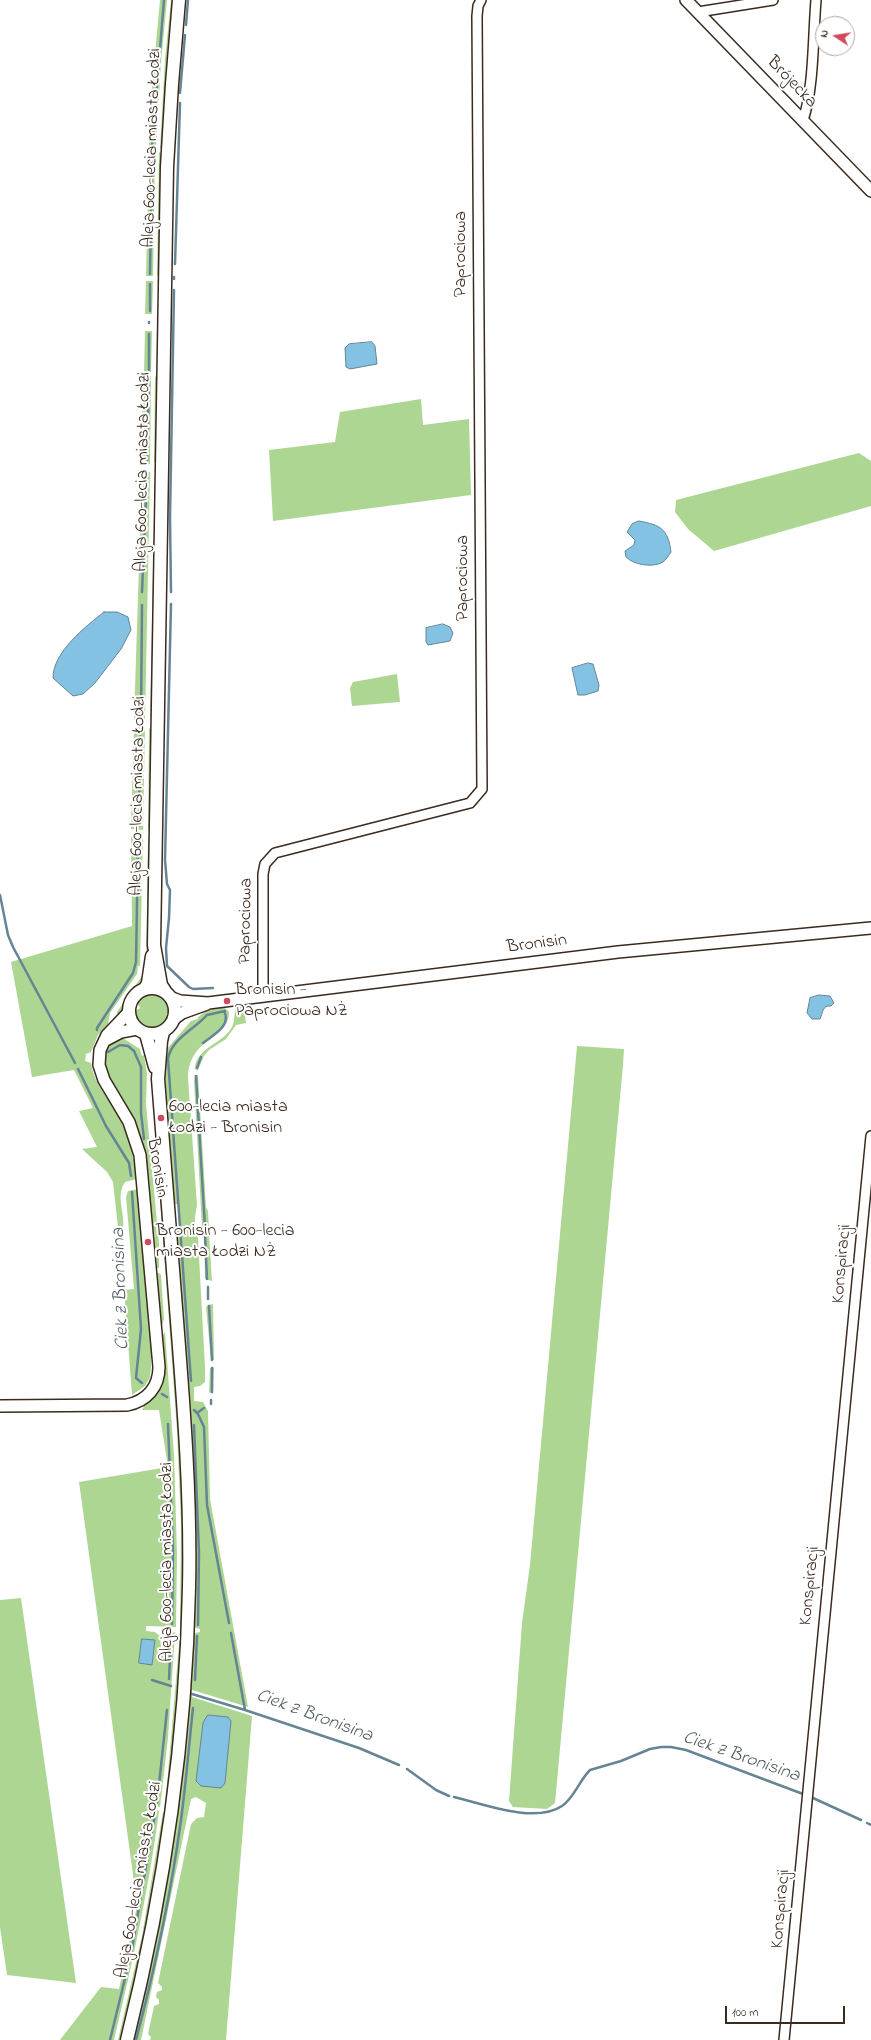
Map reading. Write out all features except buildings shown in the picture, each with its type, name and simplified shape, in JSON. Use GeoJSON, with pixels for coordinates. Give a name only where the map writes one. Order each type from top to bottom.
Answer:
{"type":"FeatureCollection","features":[{"type":"Feature","properties":{"kind":"main road","name":"Aleja 600-lecia miasta Łodzi"},"geometry":{"type":"LineString","coordinates":[[145,989],[148,983],[154,945],[167,174],[172,84],[179,0]]}},
{"type":"Feature","properties":{"kind":"main road","name":"Aleja 600-lecia miasta Łodzi"},"geometry":{"type":"LineString","coordinates":[[154,945],[161,985],[168,994]]}},
{"type":"Feature","properties":{"kind":"main road"},"geometry":{"type":"LineString","coordinates":[[159,988],[168,994],[175,1006],[175,1018],[172,1024],[163,1032],[153,1035],[141,1031],[132,1023],[129,1012],[132,1000],[140,991],[159,988]]}},
{"type":"Feature","properties":{"kind":"main road","name":"Aleja 600-lecia miasta Łodzi"},"geometry":{"type":"LineString","coordinates":[[141,1031],[158,1079]]}},
{"type":"Feature","properties":{"kind":"main road","name":"Aleja 600-lecia miasta Łodzi"},"geometry":{"type":"LineString","coordinates":[[127,2040],[150,1942],[171,1822],[182,1717],[188,1609],[189,1548],[186,1443],[158,1079],[163,1032]]}},
{"type":"Feature","properties":{"kind":"street","name":"Paprociowa"},"geometry":{"type":"LineString","coordinates":[[263,996],[263,874],[265,864],[275,853],[470,803],[482,789],[476,16],[481,0]]}},
{"type":"Feature","properties":{"kind":"street","name":"Brójecka"},"geometry":{"type":"LineString","coordinates":[[686,0],[871,191]]}},
{"type":"Feature","properties":{"kind":"street"},"geometry":{"type":"LineString","coordinates":[[698,12],[772,0]]}},
{"type":"Feature","properties":{"kind":"street"},"geometry":{"type":"LineString","coordinates":[[803,120],[807,110],[816,0]]}},
{"type":"Feature","properties":{"kind":"street","name":"Bronisin"},"geometry":{"type":"LineString","coordinates":[[168,994],[180,1001],[208,1003],[618,952],[871,928]]}},
{"type":"Feature","properties":{"kind":"street","name":"Bronisin"},"geometry":{"type":"LineString","coordinates":[[175,1018],[182,1013],[202,1007],[208,1003]]}},
{"type":"Feature","properties":{"kind":"street","name":"Bronisin"},"geometry":{"type":"LineString","coordinates":[[0,1406],[127,1405],[145,1397],[152,1390],[158,1380],[159,1366],[142,1163],[138,1145],[129,1122],[100,1070],[99,1054],[104,1041],[110,1031],[129,1012]]}},
{"type":"Feature","properties":{"kind":"street"},"geometry":{"type":"LineString","coordinates":[[104,1041],[121,1032],[141,1031]]}},
{"type":"Feature","properties":{"kind":"street","name":"Konspiracji"},"geometry":{"type":"LineString","coordinates":[[784,2040],[871,1136]]}},
{"type":"Feature","properties":{"kind":"green space"},"geometry":{"type":"Polygon","coordinates":[[[160,0],[167,0],[161,62],[156,148],[149,148],[150,108],[160,0]]]}},
{"type":"Feature","properties":{"kind":"green space"},"geometry":{"type":"Polygon","coordinates":[[[171,0],[174,0],[165,91],[163,147],[160,149],[165,59],[171,0]]]}},
{"type":"Feature","properties":{"kind":"green space"},"geometry":{"type":"Polygon","coordinates":[[[149,152],[155,152],[153,276],[146,276],[149,152]]]}},
{"type":"Feature","properties":{"kind":"green space"},"geometry":{"type":"Polygon","coordinates":[[[159,152],[162,154],[160,274],[157,276],[159,152]]]}},
{"type":"Feature","properties":{"kind":"green space"},"geometry":{"type":"Polygon","coordinates":[[[146,281],[153,281],[152,314],[145,314],[146,281]]]}},
{"type":"Feature","properties":{"kind":"green space"},"geometry":{"type":"Polygon","coordinates":[[[145,331],[152,331],[151,372],[144,372],[145,331]]]}},
{"type":"Feature","properties":{"kind":"green space"},"geometry":{"type":"Polygon","coordinates":[[[143,376],[151,376],[150,464],[142,464],[143,376]]]}},
{"type":"Feature","properties":{"kind":"green space"},"geometry":{"type":"Polygon","coordinates":[[[155,376],[158,378],[156,461],[154,463],[155,376]]]}},
{"type":"Feature","properties":{"kind":"green space"},"geometry":{"type":"Polygon","coordinates":[[[421,399],[423,425],[469,419],[471,495],[273,521],[269,450],[335,442],[340,412],[421,399]]]}},
{"type":"Feature","properties":{"kind":"green space"},"geometry":{"type":"Polygon","coordinates":[[[859,453],[871,461],[871,506],[714,551],[688,529],[675,512],[676,500],[859,453]]]}},
{"type":"Feature","properties":{"kind":"green space"},"geometry":{"type":"Polygon","coordinates":[[[155,470],[152,719],[150,720],[155,470]]]}},
{"type":"Feature","properties":{"kind":"green space"},"geometry":{"type":"Polygon","coordinates":[[[142,472],[150,472],[145,720],[134,720],[142,472]]]}},
{"type":"Feature","properties":{"kind":"green space"},"geometry":{"type":"Polygon","coordinates":[[[397,674],[400,702],[352,706],[350,688],[353,682],[397,674]]]}},
{"type":"Feature","properties":{"kind":"green space"},"geometry":{"type":"Polygon","coordinates":[[[134,727],[145,727],[143,830],[131,829],[134,727]]]}},
{"type":"Feature","properties":{"kind":"green space"},"geometry":{"type":"Polygon","coordinates":[[[149,728],[152,730],[150,828],[148,830],[149,728]]]}},
{"type":"Feature","properties":{"kind":"green space"},"geometry":{"type":"Polygon","coordinates":[[[131,837],[143,837],[140,966],[138,966],[137,974],[110,1013],[108,1024],[98,1035],[91,1052],[86,1054],[85,1061],[91,1063],[95,1077],[101,1089],[121,1120],[128,1136],[134,1161],[137,1179],[125,1182],[122,1189],[121,1203],[123,1224],[122,1231],[119,1236],[113,1182],[107,1172],[82,1149],[97,1147],[79,1111],[93,1108],[74,1070],[32,1077],[11,962],[132,926],[131,837]]]}},
{"type":"Feature","properties":{"kind":"green space"},"geometry":{"type":"Polygon","coordinates":[[[148,837],[150,838],[148,958],[146,967],[148,837]]]}},
{"type":"Feature","properties":{"kind":"green space"},"geometry":{"type":"Polygon","coordinates":[[[142,976],[145,976],[132,992],[126,1001],[123,1011],[117,1017],[117,1012],[142,976]]]}},
{"type":"Feature","properties":{"kind":"green space"},"geometry":{"type":"Polygon","coordinates":[[[152,993],[165,998],[171,1011],[166,1014],[169,1019],[162,1025],[154,1028],[141,1024],[136,1017],[135,1011],[140,1008],[137,1003],[143,996],[152,993]]]}},
{"type":"Feature","properties":{"kind":"green space"},"geometry":{"type":"Polygon","coordinates":[[[243,1001],[246,1023],[236,1025],[226,1039],[209,1050],[204,1056],[198,1070],[195,1069],[200,1056],[228,1033],[234,1021],[236,1006],[238,1003],[243,1001]]]}},
{"type":"Feature","properties":{"kind":"green space"},"geometry":{"type":"Polygon","coordinates":[[[223,1006],[229,1012],[228,1021],[223,1028],[195,1054],[190,1064],[188,1078],[197,1205],[195,1226],[198,1238],[205,1367],[205,1382],[200,1386],[194,1387],[194,1401],[203,1402],[208,1411],[210,1499],[248,1707],[192,1690],[192,1697],[252,1716],[226,2040],[150,2040],[151,2037],[148,2034],[154,2006],[159,2004],[159,2000],[156,1997],[157,1992],[162,1990],[162,1987],[158,1983],[191,1824],[197,1818],[204,1817],[206,1803],[196,1797],[191,1799],[141,2040],[132,2040],[151,1964],[166,1886],[193,1635],[200,1632],[200,1629],[193,1627],[176,1228],[179,1228],[178,1204],[174,1204],[164,1059],[166,1050],[191,1021],[198,1019],[198,1017],[206,1011],[223,1006]]]}},
{"type":"Feature","properties":{"kind":"green space"},"geometry":{"type":"Polygon","coordinates":[[[121,1037],[140,1049],[142,1056],[144,1055],[147,1073],[146,1104],[159,1244],[159,1268],[157,1268],[154,1230],[151,1230],[146,1163],[104,1067],[105,1052],[112,1043],[121,1037]]]}},
{"type":"Feature","properties":{"kind":"green space"},"geometry":{"type":"Polygon","coordinates":[[[577,1046],[624,1049],[623,1065],[555,1803],[547,1809],[513,1807],[509,1801],[522,1623],[530,1565],[577,1046]]]}},
{"type":"Feature","properties":{"kind":"green space"},"geometry":{"type":"Polygon","coordinates":[[[195,1075],[198,1075],[206,1207],[208,1211],[209,1230],[204,1230],[202,1228],[194,1080],[195,1075]]]}},
{"type":"Feature","properties":{"kind":"green space"},"geometry":{"type":"Polygon","coordinates":[[[156,1143],[158,1152],[177,1389],[180,1448],[183,1567],[182,1626],[180,1628],[181,1525],[177,1431],[156,1143]]]}},
{"type":"Feature","properties":{"kind":"green space"},"geometry":{"type":"Polygon","coordinates":[[[138,1189],[151,1342],[151,1367],[150,1377],[145,1386],[132,1395],[124,1290],[134,1289],[126,1197],[128,1191],[138,1189]]]}},
{"type":"Feature","properties":{"kind":"green space"},"geometry":{"type":"Polygon","coordinates":[[[204,1234],[209,1234],[212,1281],[205,1279],[204,1234]]]}},
{"type":"Feature","properties":{"kind":"green space"},"geometry":{"type":"Polygon","coordinates":[[[155,1273],[159,1273],[161,1275],[164,1319],[161,1329],[155,1273]]]}},
{"type":"Feature","properties":{"kind":"green space"},"geometry":{"type":"Polygon","coordinates":[[[213,1304],[214,1360],[211,1360],[206,1307],[213,1304]]]}},
{"type":"Feature","properties":{"kind":"green space"},"geometry":{"type":"Polygon","coordinates":[[[165,1332],[174,1455],[177,1554],[176,1627],[146,1626],[146,1631],[155,1632],[160,1636],[161,1648],[167,1648],[168,1635],[175,1632],[168,1738],[160,1807],[150,1805],[149,1809],[159,1811],[155,1840],[140,1926],[114,2040],[60,2040],[101,1987],[119,1989],[139,1897],[135,1889],[79,1482],[168,1467],[159,1410],[142,1410],[143,1407],[156,1394],[159,1388],[161,1371],[161,1337],[165,1332]]]}},
{"type":"Feature","properties":{"kind":"green space"},"geometry":{"type":"Polygon","coordinates":[[[214,1367],[213,1394],[209,1392],[210,1368],[214,1367]]]}},
{"type":"Feature","properties":{"kind":"green space"},"geometry":{"type":"Polygon","coordinates":[[[21,1598],[76,1983],[7,1975],[0,1927],[0,1600],[21,1598]]]}},
{"type":"Feature","properties":{"kind":"green space"},"geometry":{"type":"Polygon","coordinates":[[[180,1633],[182,1634],[177,1712],[167,1806],[165,1808],[180,1633]]]}},
{"type":"Feature","properties":{"kind":"green space"},"geometry":{"type":"Polygon","coordinates":[[[163,1812],[166,1814],[146,1927],[121,2040],[118,2040],[142,1936],[163,1812]]]}},
{"type":"Feature","properties":{"kind":"water"},"geometry":{"type":"Polygon","coordinates":[[[372,342],[375,346],[377,364],[350,369],[346,367],[345,348],[349,344],[372,342]]]}},
{"type":"Feature","properties":{"kind":"water"},"geometry":{"type":"Polygon","coordinates":[[[639,521],[653,524],[662,529],[668,538],[671,552],[663,562],[654,565],[644,565],[629,560],[626,557],[625,551],[634,545],[635,540],[627,532],[632,524],[639,521]]]}},
{"type":"Feature","properties":{"kind":"water"},"geometry":{"type":"Polygon","coordinates":[[[104,612],[117,612],[128,617],[131,630],[121,649],[95,683],[83,694],[73,696],[53,678],[54,668],[58,659],[71,641],[104,612]]]}},
{"type":"Feature","properties":{"kind":"water"},"geometry":{"type":"Polygon","coordinates":[[[443,624],[450,627],[453,633],[450,641],[428,645],[426,642],[426,628],[443,624]]]}},
{"type":"Feature","properties":{"kind":"water"},"geometry":{"type":"Polygon","coordinates":[[[588,663],[593,664],[599,685],[598,691],[585,695],[578,695],[572,668],[588,663]]]}},
{"type":"Feature","properties":{"kind":"water"},"geometry":{"type":"Polygon","coordinates":[[[819,995],[830,996],[834,1003],[831,1006],[824,1008],[820,1019],[812,1019],[807,1013],[810,998],[819,995]]]}},
{"type":"Feature","properties":{"kind":"water"},"geometry":{"type":"Polygon","coordinates":[[[142,1639],[155,1640],[152,1665],[139,1663],[142,1639]]]}},
{"type":"Feature","properties":{"kind":"water"},"geometry":{"type":"Polygon","coordinates":[[[208,1715],[228,1717],[231,1721],[225,1783],[221,1788],[201,1786],[196,1781],[203,1723],[208,1715]]]}},
{"type":"Feature","properties":{"kind":"waterway"},"geometry":{"type":"LineString","coordinates":[[152,146],[164,0]]}},
{"type":"Feature","properties":{"kind":"waterway"},"geometry":{"type":"LineString","coordinates":[[186,25],[188,0]]}},
{"type":"Feature","properties":{"kind":"waterway"},"geometry":{"type":"LineString","coordinates":[[180,93],[185,35]]}},
{"type":"Feature","properties":{"kind":"waterway"},"geometry":{"type":"LineString","coordinates":[[175,264],[180,103]]}},
{"type":"Feature","properties":{"kind":"waterway"},"geometry":{"type":"LineString","coordinates":[[150,274],[152,154]]}},
{"type":"Feature","properties":{"kind":"waterway"},"geometry":{"type":"LineString","coordinates":[[150,284],[150,311]]}},
{"type":"Feature","properties":{"kind":"waterway"},"geometry":{"type":"LineString","coordinates":[[171,592],[170,518],[174,290]]}},
{"type":"Feature","properties":{"kind":"waterway"},"geometry":{"type":"LineString","coordinates":[[149,334],[149,370]]}},
{"type":"Feature","properties":{"kind":"waterway"},"geometry":{"type":"LineString","coordinates":[[147,461],[149,380]]}},
{"type":"Feature","properties":{"kind":"waterway"},"geometry":{"type":"LineString","coordinates":[[142,592],[147,474]]}},
{"type":"Feature","properties":{"kind":"waterway"},"geometry":{"type":"LineString","coordinates":[[171,604],[165,860],[167,884],[170,890],[166,948],[167,966],[193,989],[213,988]]}},
{"type":"Feature","properties":{"kind":"waterway"},"geometry":{"type":"LineString","coordinates":[[141,716],[142,605]]}},
{"type":"Feature","properties":{"kind":"waterway"},"geometry":{"type":"LineString","coordinates":[[139,826],[140,732]]}},
{"type":"Feature","properties":{"kind":"waterway"},"geometry":{"type":"LineString","coordinates":[[97,1030],[133,973],[136,962],[138,840]]}},
{"type":"Feature","properties":{"kind":"waterway","name":"Ciek z Bronisina"},"geometry":{"type":"LineString","coordinates":[[0,895],[8,935],[13,947],[75,1063]]}},
{"type":"Feature","properties":{"kind":"waterway"},"geometry":{"type":"LineString","coordinates":[[238,1009],[243,1003]]}},
{"type":"Feature","properties":{"kind":"waterway"},"geometry":{"type":"LineString","coordinates":[[203,1043],[224,1026],[226,1021],[224,1011]]}},
{"type":"Feature","properties":{"kind":"waterway"},"geometry":{"type":"LineString","coordinates":[[191,1381],[168,1059],[170,1052],[178,1040],[207,1015],[225,1011]]}},
{"type":"Feature","properties":{"kind":"waterway"},"geometry":{"type":"LineString","coordinates":[[108,1052],[120,1045],[128,1046],[134,1051],[141,1067],[141,1113],[144,1139]]}},
{"type":"Feature","properties":{"kind":"waterway"},"geometry":{"type":"LineString","coordinates":[[197,1068],[201,1057]]}},
{"type":"Feature","properties":{"kind":"waterway","name":"Ciek z Bronisina"},"geometry":{"type":"LineString","coordinates":[[78,1069],[106,1126],[129,1163],[131,1176]]}},
{"type":"Feature","properties":{"kind":"waterway"},"geometry":{"type":"LineString","coordinates":[[196,1076],[205,1228]]}},
{"type":"Feature","properties":{"kind":"waterway","name":"Ciek z Bronisina"},"geometry":{"type":"LineString","coordinates":[[132,1192],[141,1329],[136,1378],[142,1383]]}},
{"type":"Feature","properties":{"kind":"waterway"},"geometry":{"type":"LineString","coordinates":[[205,1235],[207,1279]]}},
{"type":"Feature","properties":{"kind":"waterway"},"geometry":{"type":"LineString","coordinates":[[208,1287],[208,1299]]}},
{"type":"Feature","properties":{"kind":"waterway"},"geometry":{"type":"LineString","coordinates":[[209,1306],[212,1360]]}},
{"type":"Feature","properties":{"kind":"waterway"},"geometry":{"type":"LineString","coordinates":[[212,1368],[212,1392]]}},
{"type":"Feature","properties":{"kind":"waterway","name":"Ciek z Bronisina"},"geometry":{"type":"LineString","coordinates":[[162,1394],[167,1397]]}},
{"type":"Feature","properties":{"kind":"waterway"},"geometry":{"type":"LineString","coordinates":[[197,1413],[204,1408]]}},
{"type":"Feature","properties":{"kind":"waterway","name":"Ciek z Bronisina"},"geometry":{"type":"LineString","coordinates":[[194,1410],[198,1414],[204,1427],[207,1505],[229,1623]]}},
{"type":"Feature","properties":{"kind":"waterway"},"geometry":{"type":"LineString","coordinates":[[168,1424],[173,1551],[172,1624]]}},
{"type":"Feature","properties":{"kind":"waterway"},"geometry":{"type":"LineString","coordinates":[[194,1425],[199,1553],[198,1625]]}},
{"type":"Feature","properties":{"kind":"waterway","name":"Ciek z Bronisina"},"geometry":{"type":"LineString","coordinates":[[231,1633],[245,1710],[359,1748],[399,1765]]}},
{"type":"Feature","properties":{"kind":"waterway"},"geometry":{"type":"LineString","coordinates":[[195,1680],[197,1636]]}},
{"type":"Feature","properties":{"kind":"waterway"},"geometry":{"type":"LineString","coordinates":[[169,1679],[171,1637]]}},
{"type":"Feature","properties":{"kind":"waterway"},"geometry":{"type":"LineString","coordinates":[[152,1680],[171,1686]]}},
{"type":"Feature","properties":{"kind":"waterway"},"geometry":{"type":"LineString","coordinates":[[192,1694],[245,1710]]}},
{"type":"Feature","properties":{"kind":"waterway"},"geometry":{"type":"LineString","coordinates":[[136,2040],[156,1958],[177,1848],[193,1708]]}},
{"type":"Feature","properties":{"kind":"waterway"},"geometry":{"type":"LineString","coordinates":[[157,1803],[167,1710]]}},
{"type":"Feature","properties":{"kind":"waterway","name":"Ciek z Bronisina"},"geometry":{"type":"LineString","coordinates":[[454,1797],[509,1811],[524,1813],[551,1811],[566,1803],[590,1770],[621,1761],[650,1749],[661,1747],[686,1750],[803,1794]]}},
{"type":"Feature","properties":{"kind":"waterway","name":"Ciek z Bronisina"},"geometry":{"type":"LineString","coordinates":[[407,1769],[436,1790],[449,1796]]}},
{"type":"Feature","properties":{"kind":"waterway","name":"Ciek z Bronisina"},"geometry":{"type":"LineString","coordinates":[[813,1798],[861,1820]]}},
{"type":"Feature","properties":{"kind":"waterway"},"geometry":{"type":"LineString","coordinates":[[110,2040],[131,1954],[155,1814]]}},
{"type":"Feature","properties":{"kind":"waterway","name":"Ciek z Bronisina"},"geometry":{"type":"LineString","coordinates":[[867,1823],[871,1825]]}},
{"type":"Feature","properties":{"kind":"place","name":"Bronisin - Paprociowa NŻ"},"geometry":{"type":"Point","coordinates":[227,1001]}},
{"type":"Feature","properties":{"kind":"place","name":"600-lecia miasta Łodzi - Bronisin"},"geometry":{"type":"Point","coordinates":[161,1118]}},
{"type":"Feature","properties":{"kind":"place","name":"Bronisin - 600-lecia miasta Łodzi NŻ"},"geometry":{"type":"Point","coordinates":[148,1242]}}]}
